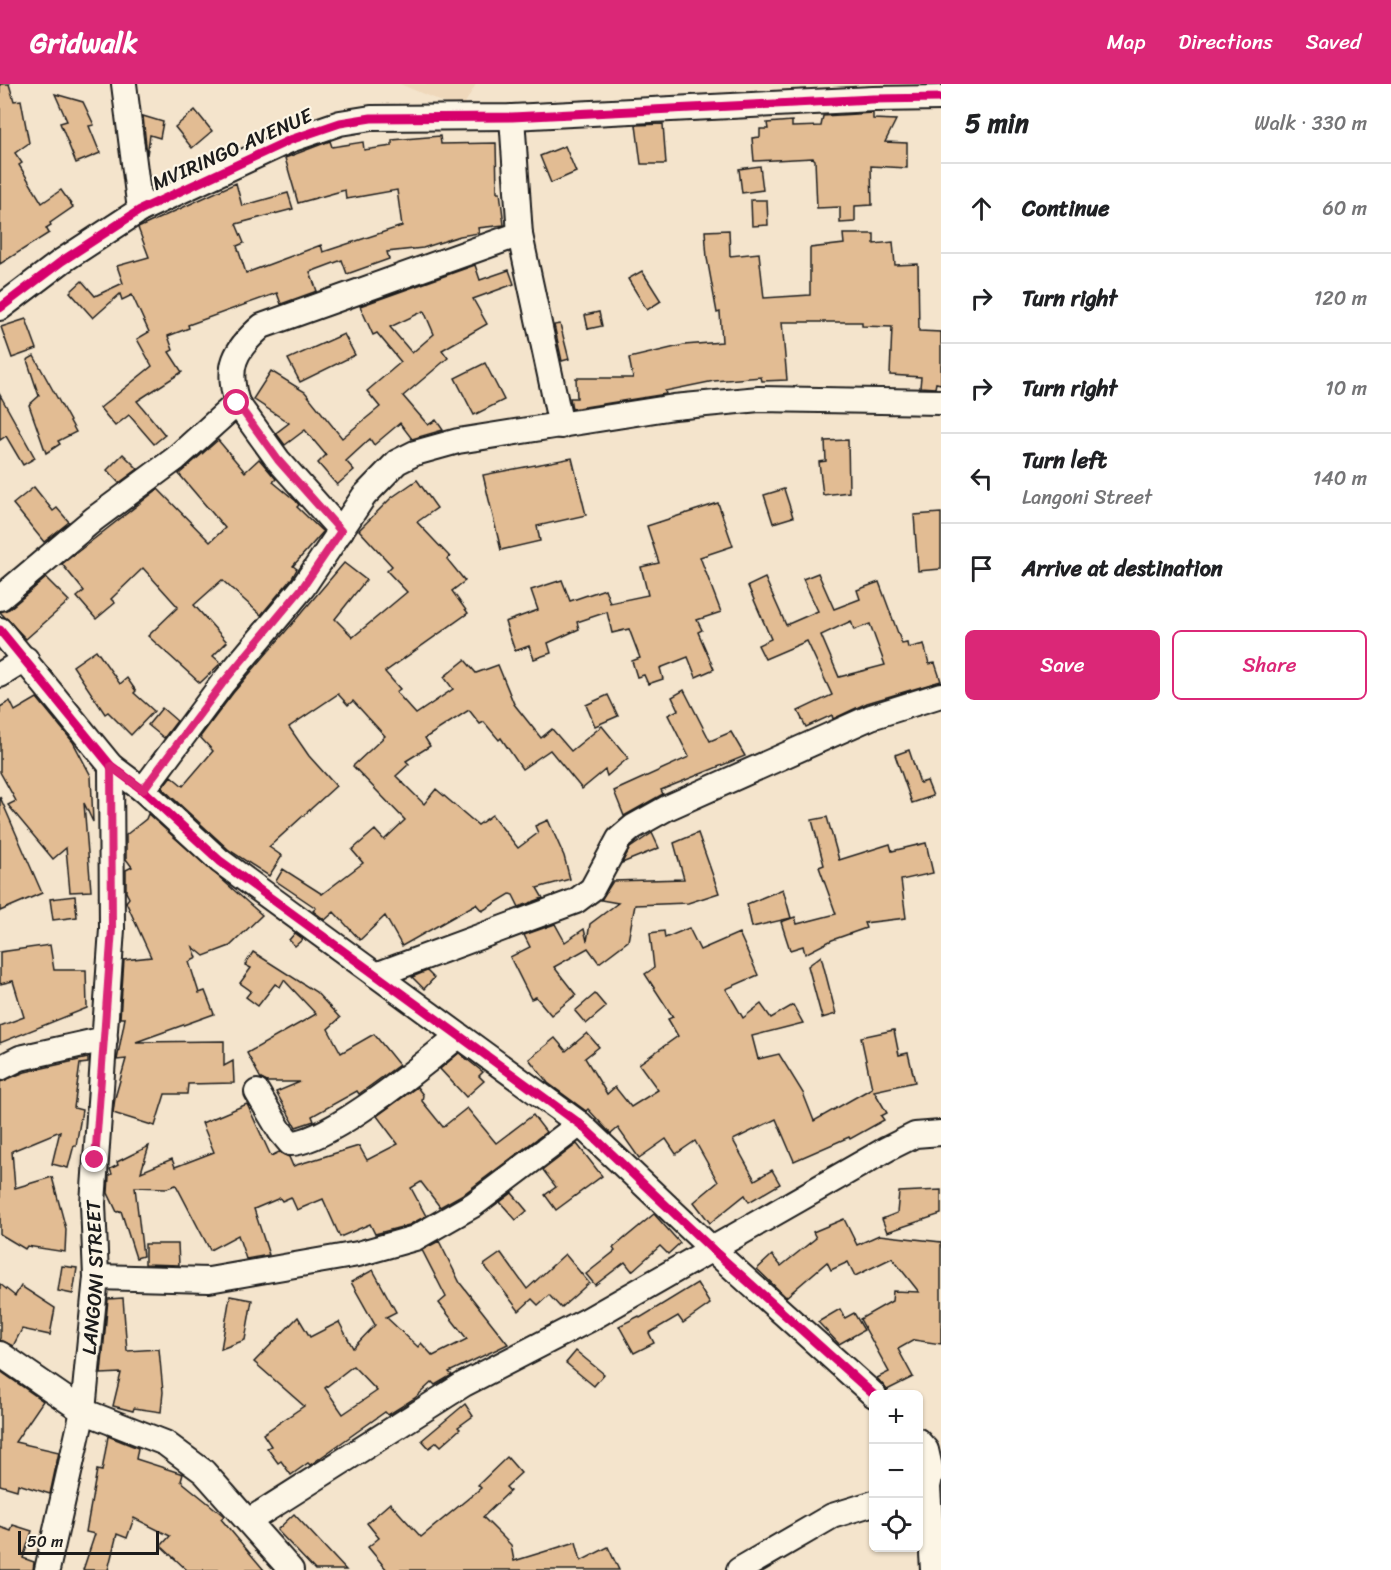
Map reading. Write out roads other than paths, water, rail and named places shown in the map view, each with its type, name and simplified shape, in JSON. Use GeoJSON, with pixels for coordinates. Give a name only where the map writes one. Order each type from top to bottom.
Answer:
{"type":"FeatureCollection","features":[{"type":"Feature","properties":{"kind":"street"},"geometry":{"type":"LineString","coordinates":[[124,84],[140,210]]}},
{"type":"Feature","properties":{"kind":"street","name":"MVIRINGO AVENUE"},"geometry":{"type":"LineString","coordinates":[[0,308],[62,261],[140,210],[290,140],[340,123],[371,118],[423,116],[512,117],[873,92],[941,98]]}},
{"type":"Feature","properties":{"kind":"street"},"geometry":{"type":"LineString","coordinates":[[512,117],[520,234],[561,426]]}},
{"type":"Feature","properties":{"kind":"street"},"geometry":{"type":"LineString","coordinates":[[341,531],[278,460],[237,403],[231,382],[233,364],[243,343],[262,326],[520,234]]}},
{"type":"Feature","properties":{"kind":"street"},"geometry":{"type":"LineString","coordinates":[[143,790],[222,684],[303,587],[364,496],[397,462],[415,453],[458,441],[674,407],[759,399],[941,402]]}},
{"type":"Feature","properties":{"kind":"street"},"geometry":{"type":"LineString","coordinates":[[0,598],[94,519],[175,459],[237,403]]}},
{"type":"Feature","properties":{"kind":"street"},"geometry":{"type":"LineString","coordinates":[[0,630],[26,659],[111,766],[143,790],[220,861],[579,1124],[713,1250],[869,1391]]}},
{"type":"Feature","properties":{"kind":"street"},"geometry":{"type":"LineString","coordinates":[[0,675],[26,659]]}},
{"type":"Feature","properties":{"kind":"street"},"geometry":{"type":"LineString","coordinates":[[376,975],[576,901],[592,889],[619,839],[633,827],[667,808],[871,717],[941,695]]}},
{"type":"Feature","properties":{"kind":"street","name":"LANGONI STREET"},"geometry":{"type":"LineString","coordinates":[[46,1570],[83,1411],[96,1277],[93,1203],[112,929],[111,766]]}},
{"type":"Feature","properties":{"kind":"street"},"geometry":{"type":"LineString","coordinates":[[257,1092],[280,1131],[290,1143],[301,1144],[366,1106],[418,1069],[458,1035]]}},
{"type":"Feature","properties":{"kind":"street"},"geometry":{"type":"LineString","coordinates":[[0,1068],[20,1058],[105,1039]]}},
{"type":"Feature","properties":{"kind":"street"},"geometry":{"type":"LineString","coordinates":[[96,1277],[209,1280],[358,1254],[415,1238],[473,1205],[579,1124]]}},
{"type":"Feature","properties":{"kind":"street"},"geometry":{"type":"LineString","coordinates":[[250,1520],[464,1384],[588,1320],[886,1149],[915,1135],[941,1133]]}},
{"type":"Feature","properties":{"kind":"street"},"geometry":{"type":"LineString","coordinates":[[0,1354],[83,1411],[165,1443],[204,1472],[250,1520],[291,1570]]}},
{"type":"Feature","properties":{"kind":"street"},"geometry":{"type":"LineString","coordinates":[[921,1444],[926,1450],[930,1478],[933,1570]]}},
{"type":"Feature","properties":{"kind":"street"},"geometry":{"type":"LineString","coordinates":[[739,1570],[832,1516],[869,1504]]}}]}
